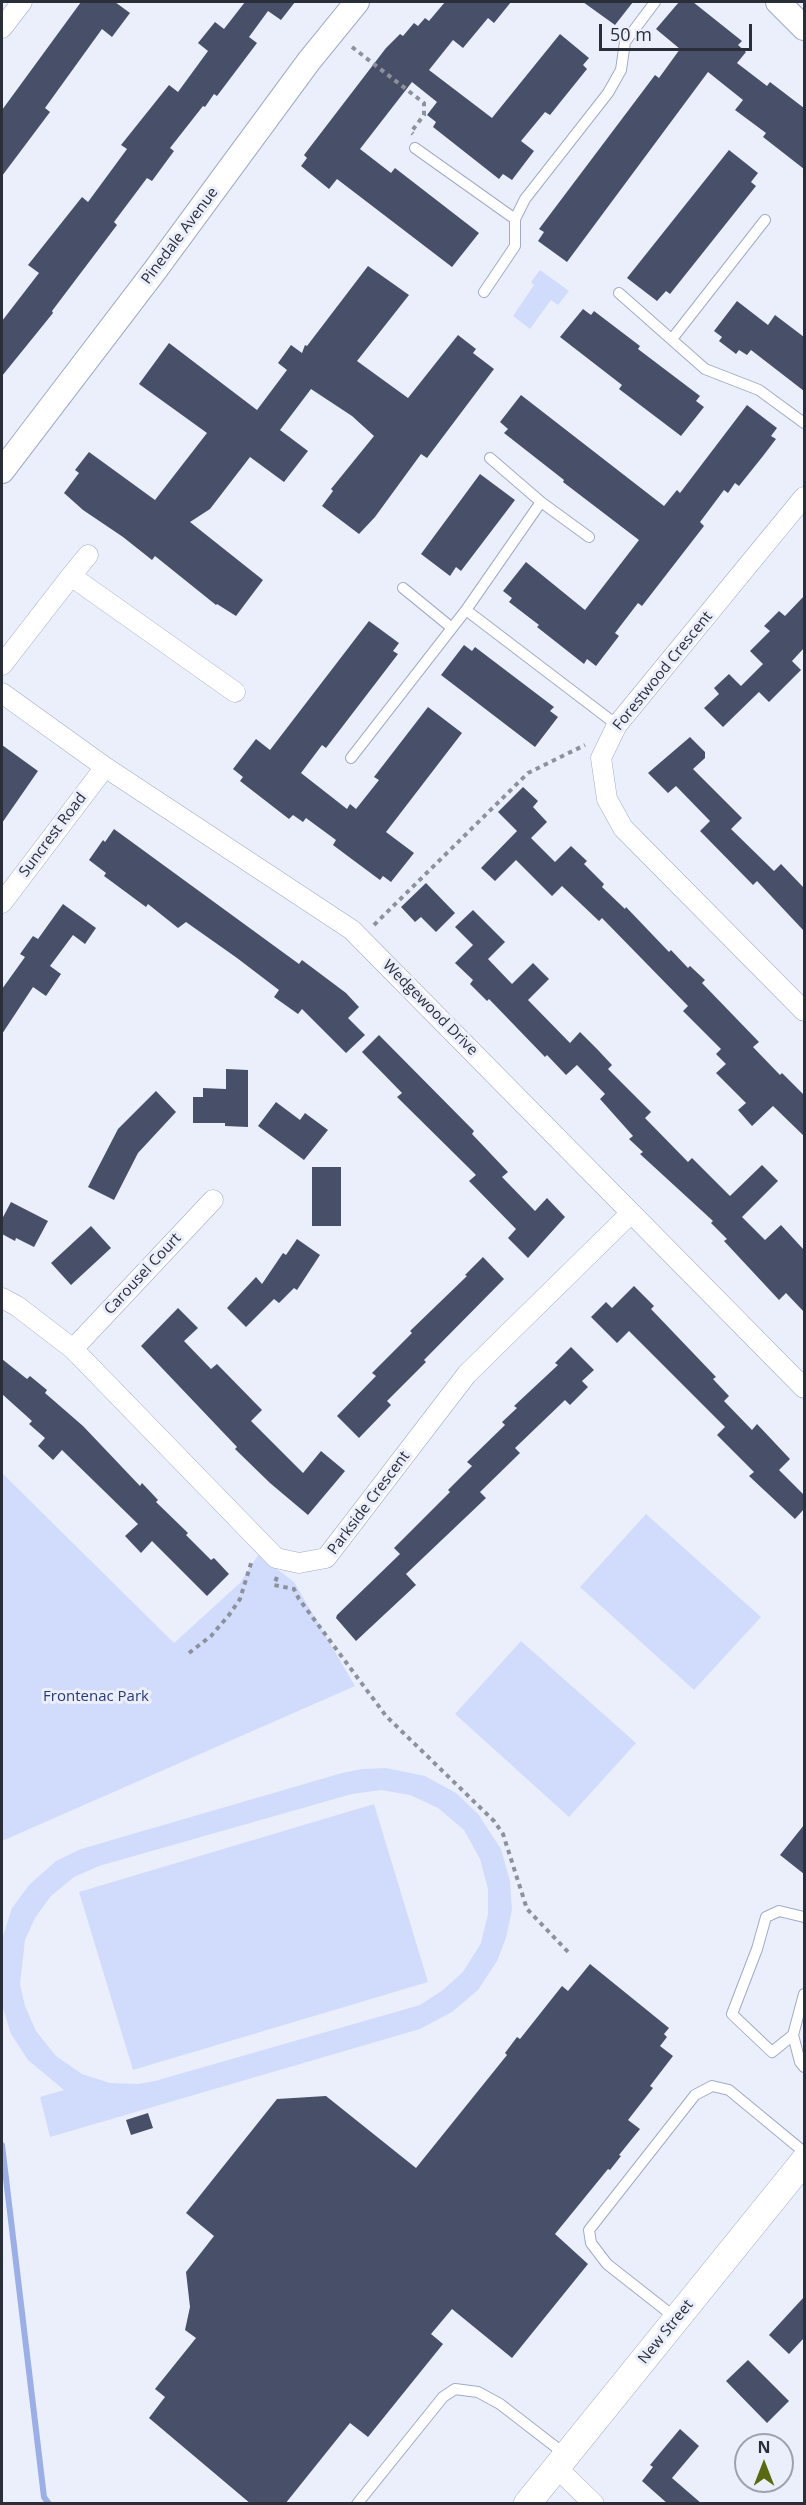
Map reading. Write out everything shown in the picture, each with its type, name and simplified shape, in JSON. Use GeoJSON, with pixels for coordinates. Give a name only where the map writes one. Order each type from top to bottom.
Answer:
{"type":"FeatureCollection","features":[{"type":"Feature","properties":{"kind":"main road","name":"New Street"},"geometry":{"type":"LineString","coordinates":[[527,2504],[804,2161]]}},
{"type":"Feature","properties":{"kind":"street"},"geometry":{"type":"LineString","coordinates":[[2,28],[22,2]]}},
{"type":"Feature","properties":{"kind":"street","name":"Pinedale Avenue"},"geometry":{"type":"LineString","coordinates":[[2,471],[153,273],[309,61],[357,2]]}},
{"type":"Feature","properties":{"kind":"street"},"geometry":{"type":"LineString","coordinates":[[778,2],[804,28]]}},
{"type":"Feature","properties":{"kind":"street","name":"Forestwood Crescent"},"geometry":{"type":"LineString","coordinates":[[804,497],[617,724],[600,758],[607,799],[623,828],[804,1011]]}},
{"type":"Feature","properties":{"kind":"street"},"geometry":{"type":"LineString","coordinates":[[2,665],[88,555]]}},
{"type":"Feature","properties":{"kind":"street"},"geometry":{"type":"LineString","coordinates":[[71,576],[235,692]]}},
{"type":"Feature","properties":{"kind":"street","name":"Wedgewood Drive"},"geometry":{"type":"LineString","coordinates":[[2,693],[105,766],[352,930],[804,1388]]}},
{"type":"Feature","properties":{"kind":"street","name":"Suncrest Road"},"geometry":{"type":"LineString","coordinates":[[2,903],[105,766]]}},
{"type":"Feature","properties":{"kind":"street","name":"Carousel Court"},"geometry":{"type":"LineString","coordinates":[[73,1349],[213,1200]]}},
{"type":"Feature","properties":{"kind":"street","name":"Parkside Crescent"},"geometry":{"type":"LineString","coordinates":[[284,1560],[299,1563],[327,1558],[467,1374],[631,1213]]}},
{"type":"Feature","properties":{"kind":"street"},"geometry":{"type":"LineString","coordinates":[[2,1298],[17,1306],[73,1349],[256,1538],[276,1558],[284,1560]]}},
{"type":"Feature","properties":{"kind":"street"},"geometry":{"type":"LineString","coordinates":[[561,2461],[594,2504]]}},
{"type":"Feature","properties":{"kind":"lane"},"geometry":{"type":"LineString","coordinates":[[484,292],[515,246],[514,219],[525,199],[617,80],[625,42],[655,2]]}},
{"type":"Feature","properties":{"kind":"lane"},"geometry":{"type":"LineString","coordinates":[[415,148],[514,219]]}},
{"type":"Feature","properties":{"kind":"lane"},"geometry":{"type":"LineString","coordinates":[[672,339],[765,220]]}},
{"type":"Feature","properties":{"kind":"lane"},"geometry":{"type":"LineString","coordinates":[[619,293],[705,369],[759,390],[804,423]]}},
{"type":"Feature","properties":{"kind":"lane"},"geometry":{"type":"LineString","coordinates":[[490,458],[541,502],[589,537]]}},
{"type":"Feature","properties":{"kind":"lane"},"geometry":{"type":"LineString","coordinates":[[351,758],[466,610],[541,502]]}},
{"type":"Feature","properties":{"kind":"lane"},"geometry":{"type":"LineString","coordinates":[[403,588],[452,628]]}},
{"type":"Feature","properties":{"kind":"lane"},"geometry":{"type":"LineString","coordinates":[[466,610],[617,724]]}},
{"type":"Feature","properties":{"kind":"lane"},"geometry":{"type":"LineString","coordinates":[[794,2035],[772,2052],[732,2014],[766,1917],[779,1911],[804,1917]]}},
{"type":"Feature","properties":{"kind":"lane"},"geometry":{"type":"LineString","coordinates":[[804,1994],[794,2035],[800,2061],[804,2067]]}},
{"type":"Feature","properties":{"kind":"lane"},"geometry":{"type":"LineString","coordinates":[[677,2319],[608,2264],[591,2243],[589,2230],[695,2095],[712,2086],[729,2090],[804,2152]]}},
{"type":"Feature","properties":{"kind":"lane"},"geometry":{"type":"LineString","coordinates":[[357,2504],[443,2397],[455,2389],[478,2392],[500,2404],[561,2461]]}},
{"type":"Feature","properties":{"kind":"path"},"geometry":{"type":"LineString","coordinates":[[352,47],[424,103],[424,114],[411,132],[420,139],[415,148]]}},
{"type":"Feature","properties":{"kind":"path"},"geometry":{"type":"LineString","coordinates":[[361,938],[528,773],[583,745],[607,745]]}},
{"type":"Feature","properties":{"kind":"path"},"geometry":{"type":"LineString","coordinates":[[189,1653],[211,1636],[240,1599],[247,1582],[256,1538]]}},
{"type":"Feature","properties":{"kind":"path"},"geometry":{"type":"LineString","coordinates":[[284,1560],[274,1585],[294,1589],[298,1599],[386,1716],[494,1821],[503,1834],[527,1909],[568,1952]]}},
{"type":"Feature","properties":{"kind":"green space"},"geometry":{"type":"Polygon","coordinates":[[[540,270],[569,291],[558,305],[551,300],[530,329],[513,316],[534,285],[531,282],[540,270]]]}},
{"type":"Feature","properties":{"kind":"green space","name":"Frontenac Park"},"geometry":{"type":"Polygon","coordinates":[[[2,1473],[174,1643],[240,1583],[258,1555],[294,1582],[355,1686],[2,1841],[2,1473]]]}},
{"type":"Feature","properties":{"kind":"green space"},"geometry":{"type":"Polygon","coordinates":[[[646,1514],[761,1617],[694,1690],[580,1587],[646,1514]]]}},
{"type":"Feature","properties":{"kind":"green space"},"geometry":{"type":"Polygon","coordinates":[[[521,1641],[636,1743],[569,1817],[455,1714],[521,1641]]]}},
{"type":"Feature","properties":{"kind":"green space"},"geometry":{"type":"Polygon","coordinates":[[[386,1768],[425,1776],[456,1793],[478,1814],[501,1849],[510,1881],[512,1910],[506,1938],[497,1961],[478,1990],[452,2012],[420,2029],[50,2137],[40,2097],[64,2090],[28,2060],[11,2034],[2,2005],[2,1939],[12,1908],[29,1885],[56,1861],[81,1849],[362,1769],[386,1768]],[[381,1790],[352,1794],[99,1866],[74,1877],[51,1896],[35,1918],[25,1940],[20,1984],[25,2006],[36,2031],[56,2056],[82,2074],[110,2083],[138,2084],[420,2005],[443,1990],[463,1972],[481,1943],[488,1914],[488,1889],[480,1859],[464,1830],[438,1808],[410,1795],[381,1790]]]}},
{"type":"Feature","properties":{"kind":"green space"},"geometry":{"type":"Polygon","coordinates":[[[374,1804],[428,1982],[133,2070],[79,1892],[374,1804]]]}},
{"type":"Feature","properties":{"kind":"building"},"geometry":{"type":"Polygon","coordinates":[[[81,2],[115,2],[130,13],[112,37],[102,29],[45,108],[50,112],[2,176],[2,110],[81,2]]]}},
{"type":"Feature","properties":{"kind":"building"},"geometry":{"type":"Polygon","coordinates":[[[245,2],[295,2],[281,20],[268,11],[249,37],[257,43],[217,96],[214,94],[205,107],[203,106],[170,148],[174,151],[152,181],[147,178],[114,222],[117,225],[52,311],[53,313],[2,376],[2,321],[39,273],[28,265],[82,197],[88,202],[127,149],[121,145],[169,85],[178,92],[208,51],[198,43],[215,22],[224,29],[245,2]]]}},
{"type":"Feature","properties":{"kind":"building"},"geometry":{"type":"Polygon","coordinates":[[[445,2],[511,2],[494,23],[488,18],[463,48],[453,40],[429,70],[492,118],[560,34],[589,58],[583,65],[587,69],[550,115],[545,112],[521,141],[534,151],[512,180],[503,174],[499,179],[433,127],[436,122],[427,115],[437,102],[412,82],[360,149],[391,173],[395,168],[479,233],[452,267],[337,179],[329,189],[301,166],[307,158],[304,155],[386,48],[400,34],[403,36],[414,23],[418,26],[425,18],[429,21],[445,2]]]}},
{"type":"Feature","properties":{"kind":"building"},"geometry":{"type":"Polygon","coordinates":[[[583,2],[633,2],[615,25],[583,2]]]}},
{"type":"Feature","properties":{"kind":"building"},"geometry":{"type":"Polygon","coordinates":[[[679,2],[693,2],[742,41],[738,45],[746,52],[737,63],[767,86],[770,82],[804,108],[804,169],[763,137],[766,133],[735,110],[743,100],[708,72],[567,262],[538,241],[544,232],[539,229],[655,75],[659,78],[680,49],[656,29],[679,2]]]}},
{"type":"Feature","properties":{"kind":"building"},"geometry":{"type":"Polygon","coordinates":[[[729,150],[758,173],[751,182],[756,186],[670,294],[666,291],[657,301],[627,278],[729,150]]]}},
{"type":"Feature","properties":{"kind":"building"},"geometry":{"type":"Polygon","coordinates":[[[368,266],[409,295],[357,361],[408,398],[458,335],[476,349],[473,353],[494,369],[427,458],[421,454],[375,517],[359,534],[322,506],[333,491],[331,489],[374,436],[352,416],[311,389],[280,430],[308,451],[284,482],[250,457],[210,509],[190,522],[263,580],[236,616],[216,605],[155,556],[152,560],[83,510],[64,493],[79,473],[75,470],[89,452],[155,500],[207,433],[139,384],[169,343],[257,410],[287,370],[278,363],[291,345],[302,353],[305,345],[307,346],[368,266]]]}},
{"type":"Feature","properties":{"kind":"building"},"geometry":{"type":"Polygon","coordinates":[[[737,301],[768,325],[775,315],[804,337],[804,391],[751,350],[747,355],[739,350],[736,354],[719,341],[722,337],[714,331],[737,301]]]}},
{"type":"Feature","properties":{"kind":"building"},"geometry":{"type":"Polygon","coordinates":[[[583,309],[591,315],[594,311],[640,346],[638,349],[700,396],[696,401],[704,407],[681,436],[619,389],[622,385],[560,337],[583,309]]]}},
{"type":"Feature","properties":{"kind":"building"},"geometry":{"type":"Polygon","coordinates":[[[521,395],[664,506],[677,490],[680,493],[747,405],[777,428],[771,436],[776,439],[739,486],[735,483],[728,493],[724,490],[700,522],[704,526],[642,606],[638,603],[615,633],[619,636],[596,666],[587,659],[584,664],[537,627],[539,625],[509,602],[512,598],[503,591],[526,562],[585,610],[639,540],[504,433],[508,429],[500,422],[521,395]]]}},
{"type":"Feature","properties":{"kind":"building"},"geometry":{"type":"Polygon","coordinates":[[[480,474],[515,500],[461,571],[456,567],[450,576],[421,554],[480,474]]]}},
{"type":"Feature","properties":{"kind":"building"},"geometry":{"type":"Polygon","coordinates":[[[804,596],[804,648],[792,661],[801,670],[769,702],[759,692],[723,727],[704,708],[719,694],[714,688],[729,674],[741,686],[763,664],[750,651],[770,631],[764,626],[779,611],[785,616],[804,596]]]}},
{"type":"Feature","properties":{"kind":"building"},"geometry":{"type":"Polygon","coordinates":[[[369,621],[399,643],[393,651],[398,654],[326,748],[322,745],[301,773],[347,809],[350,804],[356,809],[379,780],[374,777],[428,707],[462,733],[386,832],[414,853],[391,882],[383,876],[380,880],[333,845],[336,840],[306,818],[303,822],[293,815],[289,819],[240,781],[243,777],[233,769],[256,739],[270,750],[369,621]]]}},
{"type":"Feature","properties":{"kind":"building"},"geometry":{"type":"Polygon","coordinates":[[[464,645],[472,651],[475,647],[554,707],[550,711],[558,717],[535,747],[441,675],[464,645]]]}},
{"type":"Feature","properties":{"kind":"building"},"geometry":{"type":"Polygon","coordinates":[[[690,737],[705,752],[705,758],[693,769],[742,818],[731,829],[774,871],[781,864],[804,888],[804,931],[757,881],[753,885],[700,831],[710,821],[676,786],[668,793],[648,773],[690,737]]]}},
{"type":"Feature","properties":{"kind":"building"},"geometry":{"type":"Polygon","coordinates":[[[2,745],[38,771],[2,823],[2,745]]]}},
{"type":"Feature","properties":{"kind":"building"},"geometry":{"type":"Polygon","coordinates":[[[523,787],[538,801],[533,807],[547,822],[531,838],[555,862],[571,846],[587,861],[584,864],[604,884],[602,887],[625,909],[626,907],[669,952],[671,950],[688,968],[690,966],[705,980],[702,983],[759,1042],[753,1047],[780,1075],[782,1073],[804,1095],[804,1136],[773,1106],[752,1126],[738,1110],[746,1103],[716,1073],[726,1064],[716,1054],[721,1049],[683,1011],[688,1006],[602,918],[599,921],[562,886],[552,896],[516,860],[495,881],[481,868],[517,831],[498,812],[523,787]]]}},
{"type":"Feature","properties":{"kind":"building"},"geometry":{"type":"Polygon","coordinates":[[[114,829],[299,964],[302,960],[346,993],[359,1007],[348,1018],[365,1035],[346,1053],[302,1009],[298,1014],[274,997],[279,990],[237,958],[186,922],[178,928],[148,904],[146,907],[104,876],[106,873],[89,860],[114,829]]]}},
{"type":"Feature","properties":{"kind":"building"},"geometry":{"type":"Polygon","coordinates":[[[426,883],[455,913],[436,932],[421,917],[415,922],[401,907],[426,883]]]}},
{"type":"Feature","properties":{"kind":"building"},"geometry":{"type":"Polygon","coordinates":[[[63,904],[96,928],[85,944],[73,935],[50,966],[61,974],[46,996],[33,987],[2,1034],[2,989],[25,957],[20,954],[33,936],[38,939],[63,904]]]}},
{"type":"Feature","properties":{"kind":"building"},"geometry":{"type":"Polygon","coordinates":[[[473,910],[505,942],[488,959],[512,984],[533,963],[549,979],[528,1000],[570,1043],[580,1032],[597,1049],[612,1065],[608,1069],[651,1112],[645,1118],[688,1162],[692,1158],[730,1196],[762,1165],[778,1181],[742,1217],[765,1240],[781,1225],[804,1250],[804,1312],[786,1293],[779,1300],[724,1241],[727,1239],[711,1223],[713,1221],[640,1154],[643,1152],[629,1139],[633,1136],[600,1099],[605,1094],[577,1065],[566,1075],[547,1055],[545,1057],[489,999],[487,1001],[470,984],[473,980],[455,963],[473,945],[455,927],[473,910]]]}},
{"type":"Feature","properties":{"kind":"building"},"geometry":{"type":"Polygon","coordinates":[[[379,1035],[474,1131],[472,1134],[508,1172],[502,1177],[535,1211],[547,1198],[565,1217],[528,1258],[508,1238],[516,1229],[469,1181],[476,1175],[397,1097],[402,1093],[362,1052],[379,1035]]]}},
{"type":"Feature","properties":{"kind":"building"},"geometry":{"type":"Polygon","coordinates":[[[226,1069],[248,1070],[248,1127],[225,1126],[225,1123],[193,1123],[193,1097],[203,1097],[203,1088],[226,1089],[226,1069]]]}},
{"type":"Feature","properties":{"kind":"building"},"geometry":{"type":"Polygon","coordinates":[[[156,1091],[176,1112],[138,1153],[114,1200],[88,1187],[118,1129],[156,1091]]]}},
{"type":"Feature","properties":{"kind":"building"},"geometry":{"type":"Polygon","coordinates":[[[276,1102],[300,1120],[305,1113],[328,1130],[304,1160],[258,1126],[276,1102]]]}},
{"type":"Feature","properties":{"kind":"building"},"geometry":{"type":"Polygon","coordinates":[[[312,1167],[341,1167],[341,1226],[312,1226],[312,1167]]]}},
{"type":"Feature","properties":{"kind":"building"},"geometry":{"type":"Polygon","coordinates":[[[11,1202],[48,1221],[34,1247],[2,1234],[2,1219],[11,1202]]]}},
{"type":"Feature","properties":{"kind":"building"},"geometry":{"type":"Polygon","coordinates":[[[91,1226],[111,1248],[71,1285],[51,1263],[91,1226]]]}},
{"type":"Feature","properties":{"kind":"building"},"geometry":{"type":"Polygon","coordinates":[[[297,1239],[320,1255],[297,1290],[294,1288],[279,1303],[274,1299],[246,1327],[227,1308],[256,1277],[262,1284],[283,1253],[286,1255],[297,1239]]]}},
{"type":"Feature","properties":{"kind":"building"},"geometry":{"type":"Polygon","coordinates":[[[483,1257],[504,1279],[424,1360],[426,1362],[387,1401],[391,1405],[359,1438],[337,1416],[376,1376],[372,1373],[412,1333],[410,1331],[467,1276],[465,1275],[483,1257]]]}},
{"type":"Feature","properties":{"kind":"building"},"geometry":{"type":"Polygon","coordinates":[[[634,1286],[654,1306],[651,1309],[716,1377],[713,1379],[729,1396],[724,1401],[752,1430],[757,1424],[790,1459],[779,1470],[804,1495],[804,1509],[795,1519],[749,1476],[754,1472],[717,1435],[725,1427],[629,1331],[617,1343],[591,1317],[606,1302],[612,1308],[634,1286]]]}},
{"type":"Feature","properties":{"kind":"building"},"geometry":{"type":"Polygon","coordinates":[[[178,1308],[198,1328],[184,1341],[211,1369],[217,1364],[262,1410],[251,1421],[303,1473],[321,1451],[345,1471],[308,1515],[235,1449],[237,1447],[141,1346],[178,1308]]]}},
{"type":"Feature","properties":{"kind":"building"},"geometry":{"type":"Polygon","coordinates":[[[571,1347],[594,1370],[582,1381],[588,1387],[570,1405],[565,1400],[515,1448],[520,1453],[480,1492],[486,1498],[406,1574],[416,1585],[356,1641],[336,1618],[337,1615],[400,1554],[394,1548],[450,1492],[448,1490],[472,1466],[467,1462],[505,1425],[502,1422],[517,1408],[514,1406],[558,1365],[555,1363],[571,1347]]]}},
{"type":"Feature","properties":{"kind":"building"},"geometry":{"type":"Polygon","coordinates":[[[2,1359],[27,1379],[30,1376],[47,1390],[45,1393],[83,1426],[140,1486],[142,1483],[158,1500],[156,1502],[188,1533],[186,1535],[229,1574],[207,1596],[152,1541],[141,1553],[125,1536],[138,1524],[62,1450],[53,1460],[38,1446],[45,1438],[29,1424],[32,1421],[2,1394],[2,1359]]]}},
{"type":"Feature","properties":{"kind":"building"},"geometry":{"type":"Polygon","coordinates":[[[804,1825],[804,1874],[780,1855],[804,1825]]]}},
{"type":"Feature","properties":{"kind":"building"},"geometry":{"type":"Polygon","coordinates":[[[590,1964],[669,2028],[664,2034],[667,2037],[660,2046],[673,2056],[650,2086],[653,2088],[628,2120],[640,2129],[610,2170],[608,2169],[555,2234],[588,2264],[512,2358],[452,2309],[431,2334],[443,2344],[368,2437],[350,2423],[285,2504],[251,2504],[149,2418],[165,2397],[155,2389],[196,2338],[185,2330],[190,2307],[186,2272],[214,2236],[186,2213],[277,2099],[326,2096],[416,2168],[507,2055],[505,2053],[517,2037],[520,2039],[562,1986],[568,1991],[590,1964]]]}},
{"type":"Feature","properties":{"kind":"building"},"geometry":{"type":"Polygon","coordinates":[[[148,2113],[153,2128],[131,2135],[126,2120],[148,2113]]]}},
{"type":"Feature","properties":{"kind":"building"},"geometry":{"type":"Polygon","coordinates":[[[804,2297],[804,2338],[789,2354],[769,2335],[804,2297]]]}},
{"type":"Feature","properties":{"kind":"building"},"geometry":{"type":"Polygon","coordinates":[[[748,2360],[789,2401],[767,2423],[726,2381],[748,2360]]]}},
{"type":"Feature","properties":{"kind":"building"},"geometry":{"type":"Polygon","coordinates":[[[680,2429],[699,2446],[672,2478],[702,2504],[668,2504],[642,2481],[653,2467],[650,2465],[680,2429]]]}},
{"type":"Feature","properties":{"kind":"waterway"},"geometry":{"type":"LineString","coordinates":[[2,2145],[44,2497],[49,2504]]}}]}
